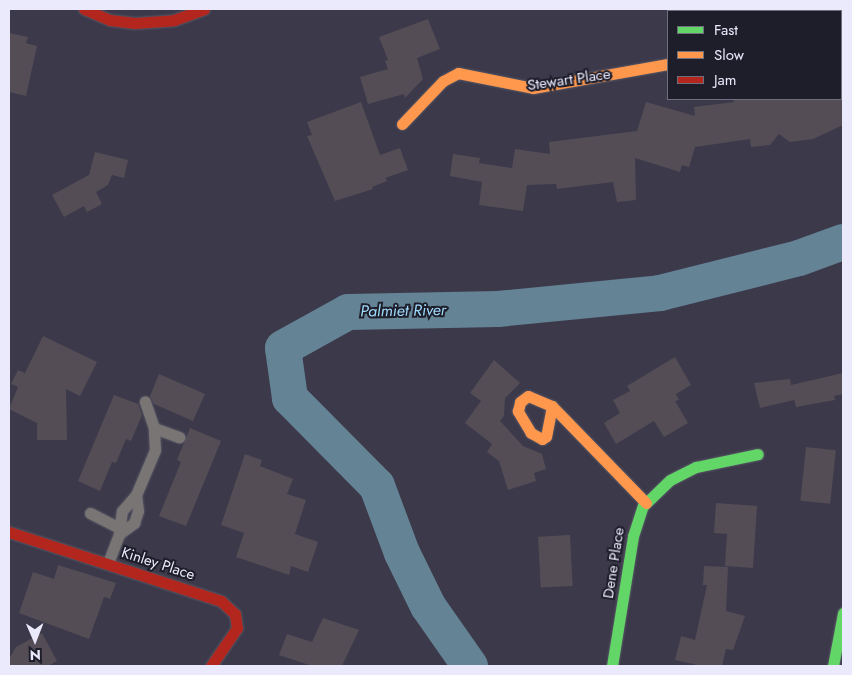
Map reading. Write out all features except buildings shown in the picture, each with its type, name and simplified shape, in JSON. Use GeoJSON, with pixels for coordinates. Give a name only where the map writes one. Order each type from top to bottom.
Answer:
{"type":"FeatureCollection","features":[{"type":"Feature","properties":{"kind":"street"},"geometry":{"type":"LineString","coordinates":[[84,9],[110,20],[135,23],[174,20],[204,9]]}},
{"type":"Feature","properties":{"kind":"street","name":"Stewart Place"},"geometry":{"type":"LineString","coordinates":[[402,124],[443,81],[458,73],[533,88],[667,64]]}},
{"type":"Feature","properties":{"kind":"street"},"geometry":{"type":"LineString","coordinates":[[552,406],[646,503]]}},
{"type":"Feature","properties":{"kind":"street","name":"Dene Place"},"geometry":{"type":"LineString","coordinates":[[612,666],[633,536],[646,503],[670,480],[696,467],[758,454]]}},
{"type":"Feature","properties":{"kind":"street","name":"Kinley Place"},"geometry":{"type":"LineString","coordinates":[[9,532],[210,597],[229,607],[235,614],[236,628],[211,666]]}},
{"type":"Feature","properties":{"kind":"street"},"geometry":{"type":"LineString","coordinates":[[833,666],[843,613]]}},
{"type":"Feature","properties":{"kind":"lane"},"geometry":{"type":"LineString","coordinates":[[108,564],[119,531],[122,511],[136,496],[155,450],[154,428],[145,402]]}},
{"type":"Feature","properties":{"kind":"lane"},"geometry":{"type":"LineString","coordinates":[[154,428],[179,437]]}},
{"type":"Feature","properties":{"kind":"lane"},"geometry":{"type":"LineString","coordinates":[[90,513],[119,531]]}},
{"type":"Feature","properties":{"kind":"waterway","name":"Palmiet River"},"geometry":{"type":"LineString","coordinates":[[470,666],[428,606],[402,553],[377,486],[290,398],[283,348],[348,312],[498,309],[660,293],[799,258],[843,242]]}},
{"type":"Feature","properties":{"kind":"traffic: fast"},"geometry":{"type":"LineString","coordinates":[[612,666],[633,536],[643,506],[670,480],[696,467],[758,454]]}},
{"type":"Feature","properties":{"kind":"traffic: fast"},"geometry":{"type":"LineString","coordinates":[[833,666],[843,613]]}},
{"type":"Feature","properties":{"kind":"traffic: slow"},"geometry":{"type":"LineString","coordinates":[[402,124],[443,81],[458,73],[533,88],[667,64]]}},
{"type":"Feature","properties":{"kind":"traffic: slow"},"geometry":{"type":"LineString","coordinates":[[552,406],[546,436],[542,439],[531,433],[518,411],[520,402],[528,396],[552,406],[646,503]]}},
{"type":"Feature","properties":{"kind":"traffic: jam"},"geometry":{"type":"LineString","coordinates":[[84,9],[110,20],[135,23],[174,20],[204,9]]}},
{"type":"Feature","properties":{"kind":"traffic: jam"},"geometry":{"type":"LineString","coordinates":[[9,532],[221,601],[235,614],[237,628],[211,666]]}}]}
